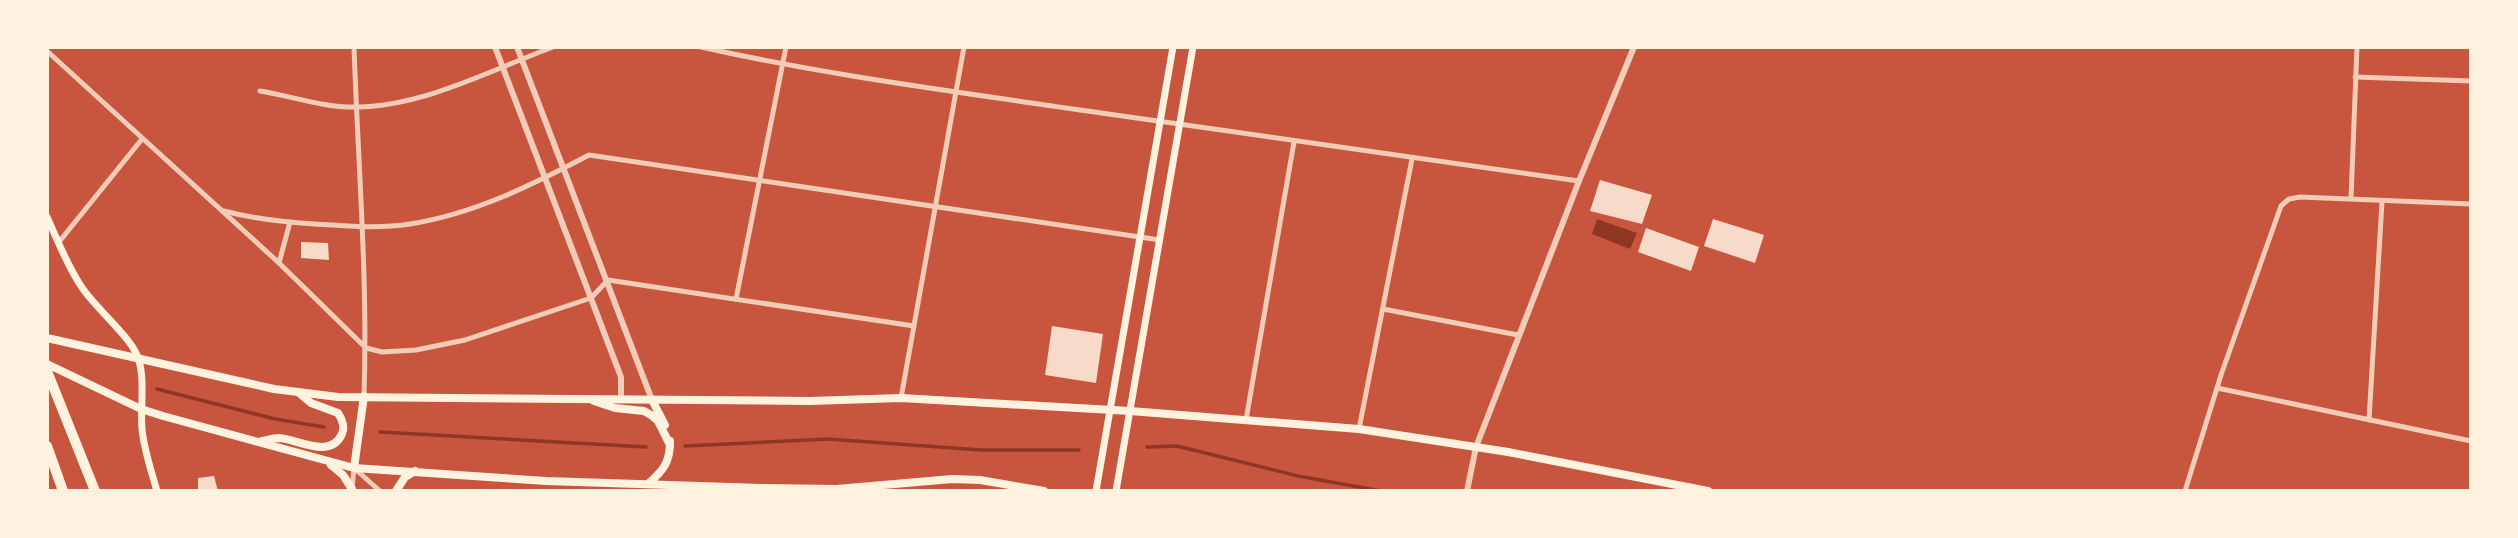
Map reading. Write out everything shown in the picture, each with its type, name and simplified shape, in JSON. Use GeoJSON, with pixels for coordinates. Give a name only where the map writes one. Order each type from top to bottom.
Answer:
{"type":"FeatureCollection","features":[{"type":"Feature","properties":{"kind":"highway"},"geometry":{"type":"LineString","coordinates":[[47,371],[95,491]]}},
{"type":"Feature","properties":{"kind":"highway"},"geometry":{"type":"LineString","coordinates":[[47,446],[63,491]]}},
{"type":"Feature","properties":{"kind":"main road"},"geometry":{"type":"LineString","coordinates":[[1096,491],[1172,47]]}},
{"type":"Feature","properties":{"kind":"main road"},"geometry":{"type":"LineString","coordinates":[[1116,491],[1193,47]]}},
{"type":"Feature","properties":{"kind":"main road"},"geometry":{"type":"LineString","coordinates":[[47,217],[80,286],[101,313],[134,346],[139,358],[142,372],[144,441],[157,491]]}},
{"type":"Feature","properties":{"kind":"main road"},"geometry":{"type":"LineString","coordinates":[[51,339],[298,392],[338,397],[810,401],[901,398],[1130,411],[1359,429],[1618,472],[1708,491]]}},
{"type":"Feature","properties":{"kind":"main road"},"geometry":{"type":"LineString","coordinates":[[47,364],[141,409],[354,468],[546,481],[837,490],[952,479],[980,480],[1044,491]]}},
{"type":"Feature","properties":{"kind":"main road"},"geometry":{"type":"LineString","coordinates":[[259,441],[280,438],[315,447],[328,446],[340,437],[344,426],[338,413],[311,402],[298,392]]}},
{"type":"Feature","properties":{"kind":"main road"},"geometry":{"type":"LineString","coordinates":[[354,468],[364,396]]}},
{"type":"Feature","properties":{"kind":"main road"},"geometry":{"type":"LineString","coordinates":[[586,399],[615,408],[644,411],[658,421],[670,445]]}},
{"type":"Feature","properties":{"kind":"main road"},"geometry":{"type":"LineString","coordinates":[[648,484],[665,468],[670,456],[664,421],[652,400]]}},
{"type":"Feature","properties":{"kind":"main road"},"geometry":{"type":"LineString","coordinates":[[322,459],[343,475],[353,490]]}},
{"type":"Feature","properties":{"kind":"main road"},"geometry":{"type":"LineString","coordinates":[[396,491],[405,477],[415,471]]}},
{"type":"Feature","properties":{"kind":"street"},"geometry":{"type":"LineString","coordinates":[[354,47],[363,226],[366,348],[364,396]]}},
{"type":"Feature","properties":{"kind":"street"},"geometry":{"type":"LineString","coordinates":[[495,47],[621,377],[621,399]]}},
{"type":"Feature","properties":{"kind":"street"},"geometry":{"type":"LineString","coordinates":[[517,47],[608,279],[652,400]]}},
{"type":"Feature","properties":{"kind":"street"},"geometry":{"type":"LineString","coordinates":[[260,91],[356,107],[412,99],[464,83],[553,47]]}},
{"type":"Feature","properties":{"kind":"street"},"geometry":{"type":"LineString","coordinates":[[701,47],[783,65],[956,92],[1579,181]]}},
{"type":"Feature","properties":{"kind":"street"},"geometry":{"type":"LineString","coordinates":[[736,299],[786,47]]}},
{"type":"Feature","properties":{"kind":"street"},"geometry":{"type":"LineString","coordinates":[[901,398],[964,47]]}},
{"type":"Feature","properties":{"kind":"street"},"geometry":{"type":"LineString","coordinates":[[1467,491],[1476,447],[1518,335],[1634,47]]}},
{"type":"Feature","properties":{"kind":"street"},"geometry":{"type":"LineString","coordinates":[[2351,198],[2357,47]]}},
{"type":"Feature","properties":{"kind":"street"},"geometry":{"type":"LineString","coordinates":[[47,51],[279,263],[366,348],[382,352],[416,350],[465,340],[591,298],[608,279]]}},
{"type":"Feature","properties":{"kind":"street"},"geometry":{"type":"LineString","coordinates":[[2355,77],[2471,81]]}},
{"type":"Feature","properties":{"kind":"street"},"geometry":{"type":"LineString","coordinates":[[59,242],[142,139]]}},
{"type":"Feature","properties":{"kind":"street"},"geometry":{"type":"LineString","coordinates":[[1246,420],[1294,142]]}},
{"type":"Feature","properties":{"kind":"street"},"geometry":{"type":"LineString","coordinates":[[221,210],[254,219],[290,222],[363,226],[410,224],[456,214],[514,193],[589,155],[1160,240]]}},
{"type":"Feature","properties":{"kind":"street"},"geometry":{"type":"LineString","coordinates":[[1359,429],[1412,159]]}},
{"type":"Feature","properties":{"kind":"street"},"geometry":{"type":"LineString","coordinates":[[2185,491],[2217,388],[2281,206],[2300,197],[2471,204]]}},
{"type":"Feature","properties":{"kind":"street"},"geometry":{"type":"LineString","coordinates":[[2369,419],[2382,202]]}},
{"type":"Feature","properties":{"kind":"street"},"geometry":{"type":"LineString","coordinates":[[279,263],[290,222]]}},
{"type":"Feature","properties":{"kind":"street"},"geometry":{"type":"LineString","coordinates":[[608,279],[914,326]]}},
{"type":"Feature","properties":{"kind":"street"},"geometry":{"type":"LineString","coordinates":[[1382,309],[1518,335]]}},
{"type":"Feature","properties":{"kind":"street"},"geometry":{"type":"LineString","coordinates":[[2217,388],[2471,441]]}},
{"type":"Feature","properties":{"kind":"street"},"geometry":{"type":"LineString","coordinates":[[353,490],[354,468]]}},
{"type":"Feature","properties":{"kind":"street"},"geometry":{"type":"LineString","coordinates":[[354,468],[380,491]]}},
{"type":"Feature","properties":{"kind":"street"},"geometry":{"type":"LineString","coordinates":[[931,481],[932,491]]}},
{"type":"Feature","properties":{"kind":"shaded area"},"geometry":{"type":"Polygon","coordinates":[[[1597,219],[1637,233],[1630,249],[1592,234],[1597,219]]]}},
{"type":"Feature","properties":{"kind":"building"},"geometry":{"type":"Polygon","coordinates":[[[1600,180],[1652,195],[1642,224],[1590,211],[1600,180]]]}},
{"type":"Feature","properties":{"kind":"building"},"geometry":{"type":"Polygon","coordinates":[[[1713,219],[1764,235],[1755,263],[1704,246],[1713,219]]]}},
{"type":"Feature","properties":{"kind":"building"},"geometry":{"type":"Polygon","coordinates":[[[1646,228],[1699,247],[1691,271],[1638,252],[1646,228]]]}},
{"type":"Feature","properties":{"kind":"building"},"geometry":{"type":"Polygon","coordinates":[[[301,242],[328,243],[329,260],[301,258],[301,242]]]}},
{"type":"Feature","properties":{"kind":"building"},"geometry":{"type":"Polygon","coordinates":[[[1052,326],[1103,334],[1096,383],[1045,375],[1052,326]]]}},
{"type":"Feature","properties":{"kind":"building"},"geometry":{"type":"Polygon","coordinates":[[[214,476],[218,491],[198,491],[198,478],[214,476]]]}},
{"type":"Feature","properties":{"kind":"waterway"},"geometry":{"type":"LineString","coordinates":[[157,389],[275,419],[324,427]]}},
{"type":"Feature","properties":{"kind":"waterway"},"geometry":{"type":"LineString","coordinates":[[380,432],[646,447]]}},
{"type":"Feature","properties":{"kind":"waterway"},"geometry":{"type":"LineString","coordinates":[[685,446],[828,439],[981,450],[1079,450]]}},
{"type":"Feature","properties":{"kind":"waterway"},"geometry":{"type":"LineString","coordinates":[[1147,447],[1177,446],[1298,476],[1381,491]]}}]}
